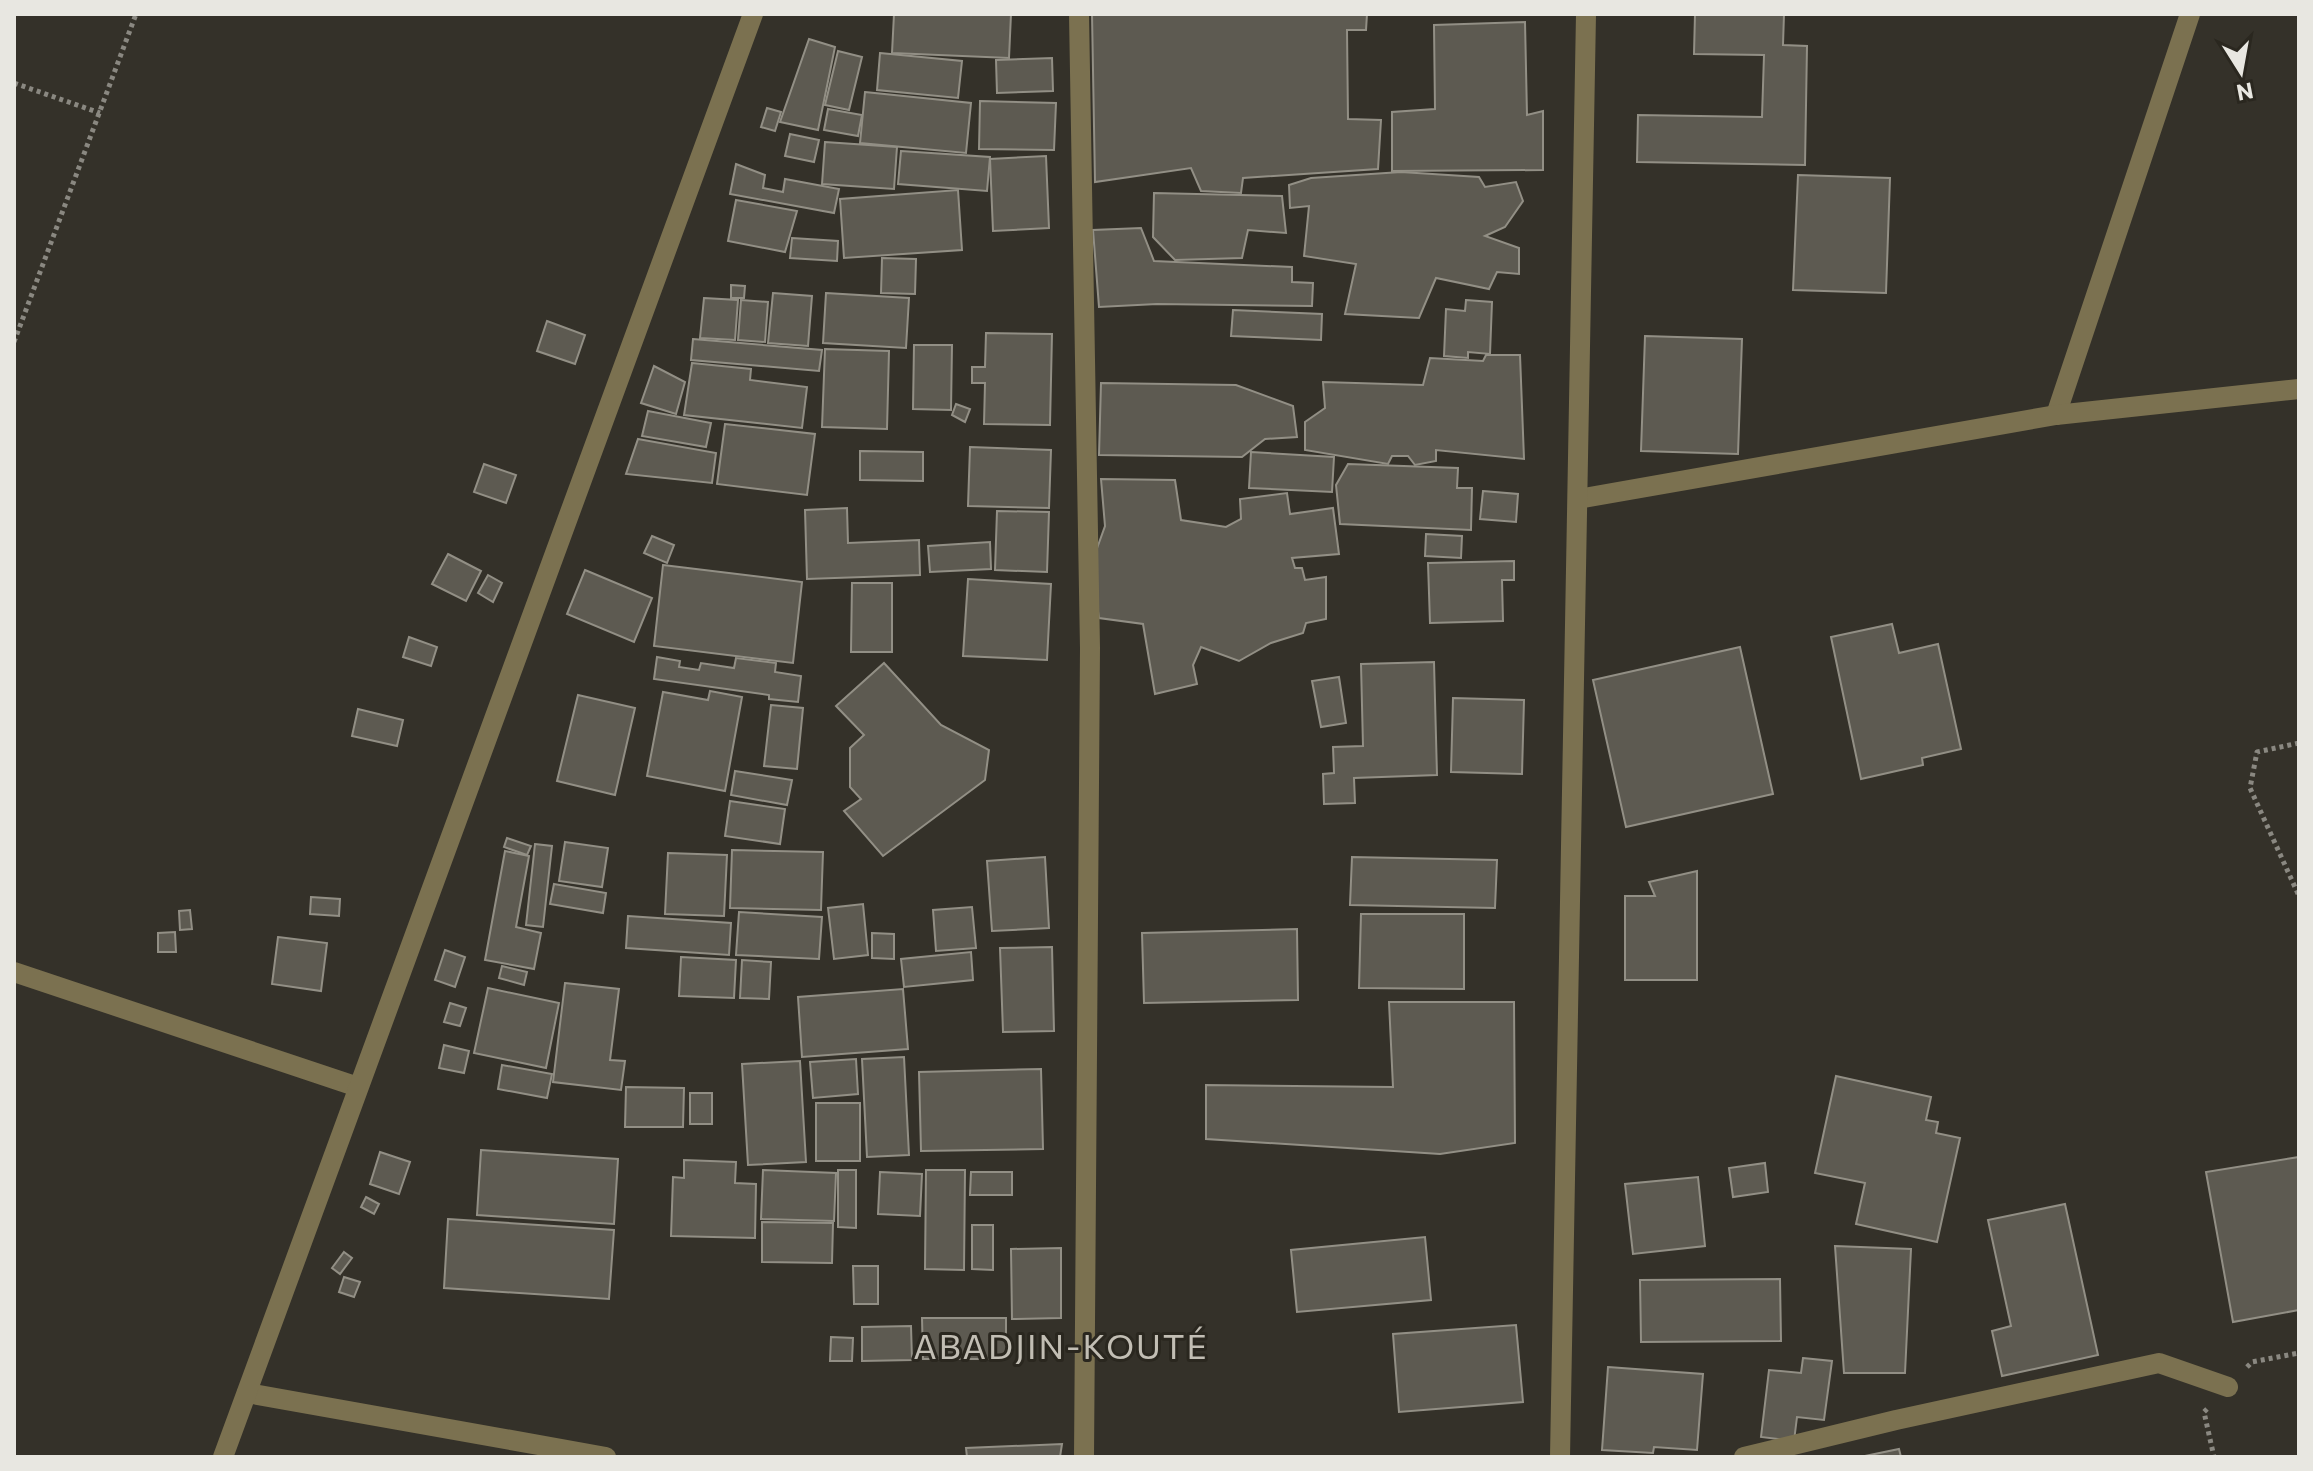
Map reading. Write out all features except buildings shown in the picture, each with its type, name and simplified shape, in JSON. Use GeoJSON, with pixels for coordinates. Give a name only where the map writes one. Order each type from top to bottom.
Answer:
{"type":"FeatureCollection","features":[{"type":"Feature","properties":{"kind":"street"},"geometry":{"type":"LineString","coordinates":[[223,1457],[753,14]]}},
{"type":"Feature","properties":{"kind":"street"},"geometry":{"type":"LineString","coordinates":[[1079,14],[1090,648],[1084,1457]]}},
{"type":"Feature","properties":{"kind":"street"},"geometry":{"type":"LineString","coordinates":[[1560,1457],[1586,14]]}},
{"type":"Feature","properties":{"kind":"street"},"geometry":{"type":"LineString","coordinates":[[2056,415],[2190,14]]}},
{"type":"Feature","properties":{"kind":"street"},"geometry":{"type":"LineString","coordinates":[[1578,499],[2056,415],[2299,389]]}},
{"type":"Feature","properties":{"kind":"street"},"geometry":{"type":"LineString","coordinates":[[14,972],[358,1087]]}},
{"type":"Feature","properties":{"kind":"street"},"geometry":{"type":"LineString","coordinates":[[1744,1457],[1896,1420],[2159,1363],[2228,1387]]}},
{"type":"Feature","properties":{"kind":"street"},"geometry":{"type":"LineString","coordinates":[[247,1393],[606,1457]]}},
{"type":"Feature","properties":{"kind":"path"},"geometry":{"type":"LineString","coordinates":[[14,342],[136,14]]}},
{"type":"Feature","properties":{"kind":"path"},"geometry":{"type":"LineString","coordinates":[[14,83],[100,113]]}},
{"type":"Feature","properties":{"kind":"path"},"geometry":{"type":"LineString","coordinates":[[2299,743],[2257,752],[2250,788],[2299,896]]}},
{"type":"Feature","properties":{"kind":"district","name":"ABADJIN-KOUTÉ"},"geometry":{"type":"Point","coordinates":[1061,1345]}}]}
